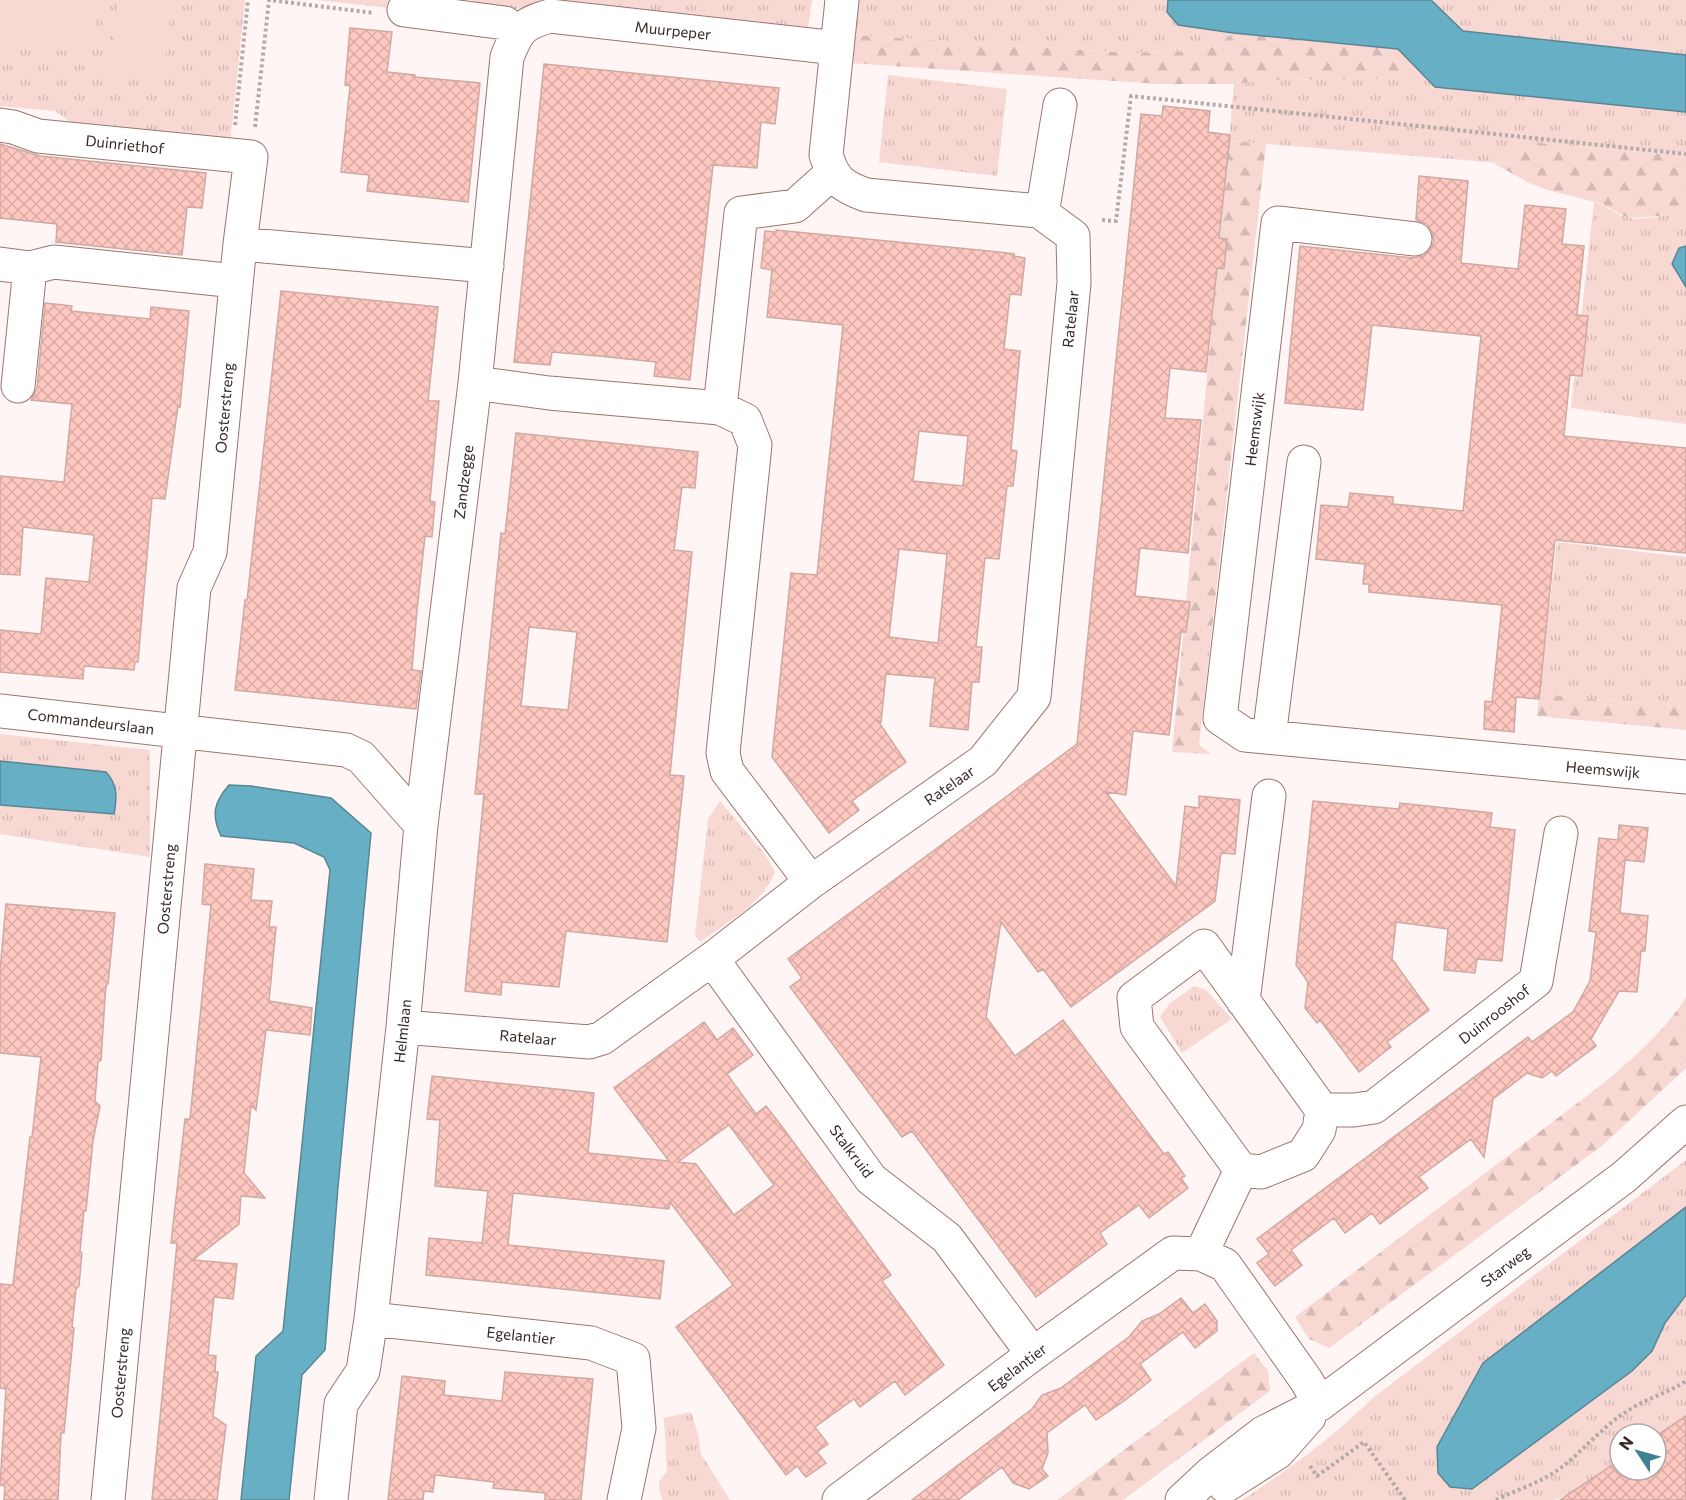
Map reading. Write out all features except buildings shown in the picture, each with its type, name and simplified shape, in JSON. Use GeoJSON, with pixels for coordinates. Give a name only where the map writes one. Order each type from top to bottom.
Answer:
{"type":"FeatureCollection","features":[{"type":"Feature","properties":{"kind":"street"},"geometry":{"type":"LineString","coordinates":[[842,0],[826,155],[832,173],[848,189],[866,195],[1039,211],[1073,236]]}},
{"type":"Feature","properties":{"kind":"street"},"geometry":{"type":"LineString","coordinates":[[404,10],[505,23],[516,36],[507,57],[475,383],[549,393],[720,408],[745,420],[755,445],[723,753],[727,771],[811,882]]}},
{"type":"Feature","properties":{"kind":"street","name":"Muurpeper"},"geometry":{"type":"LineString","coordinates":[[516,36],[530,21],[550,16],[837,48]]}},
{"type":"Feature","properties":{"kind":"street"},"geometry":{"type":"LineString","coordinates":[[1039,211],[1044,202],[1060,105]]}},
{"type":"Feature","properties":{"kind":"street","name":"Duinriethof"},"geometry":{"type":"LineString","coordinates":[[0,125],[13,126],[38,136],[242,156]]}},
{"type":"Feature","properties":{"kind":"street","name":"Oosterstreng"},"geometry":{"type":"LineString","coordinates":[[108,1500],[194,588],[210,552],[240,244],[242,156]]}},
{"type":"Feature","properties":{"kind":"street"},"geometry":{"type":"LineString","coordinates":[[720,408],[741,213],[795,206],[832,173]]}},
{"type":"Feature","properties":{"kind":"street","name":"Heemswijk"},"geometry":{"type":"LineString","coordinates":[[1415,239],[1278,224],[1220,718],[1245,735],[1686,777]]}},
{"type":"Feature","properties":{"kind":"street","name":"Ratelaar"},"geometry":{"type":"LineString","coordinates":[[403,1027],[589,1042],[602,1038],[712,959],[811,882],[983,761],[1034,697],[1074,283],[1073,236]]}},
{"type":"Feature","properties":{"kind":"street"},"geometry":{"type":"LineString","coordinates":[[240,244],[487,266]]}},
{"type":"Feature","properties":{"kind":"street"},"geometry":{"type":"LineString","coordinates":[[18,386],[15,266],[54,262],[236,281]]}},
{"type":"Feature","properties":{"kind":"street","name":"Zandzegge"},"geometry":{"type":"LineString","coordinates":[[421,825],[475,383]]}},
{"type":"Feature","properties":{"kind":"street"},"geometry":{"type":"LineString","coordinates":[[1269,737],[1304,462]]}},
{"type":"Feature","properties":{"kind":"street","name":"Commandeurslaan"},"geometry":{"type":"LineString","coordinates":[[0,711],[181,732]]}},
{"type":"Feature","properties":{"kind":"street"},"geometry":{"type":"LineString","coordinates":[[181,732],[346,750],[360,757],[421,825]]}},
{"type":"Feature","properties":{"kind":"street"},"geometry":{"type":"LineString","coordinates":[[1244,1001],[1269,796]]}},
{"type":"Feature","properties":{"kind":"street","name":"Helmlaan"},"geometry":{"type":"LineString","coordinates":[[331,1500],[341,1404],[363,1371],[371,1318],[403,1027],[421,825]]}},
{"type":"Feature","properties":{"kind":"street","name":"Duinrooshof"},"geometry":{"type":"LineString","coordinates":[[1322,1110],[1354,1110],[1374,1107],[1536,981],[1561,833]]}},
{"type":"Feature","properties":{"kind":"street"},"geometry":{"type":"LineString","coordinates":[[1204,946],[1322,1110],[1319,1130],[1303,1155],[1261,1172],[1241,1170],[1137,1027],[1134,998],[1204,946]]}},
{"type":"Feature","properties":{"kind":"street","name":"Stalkruid"},"geometry":{"type":"LineString","coordinates":[[712,959],[871,1179],[947,1238],[1034,1354]]}},
{"type":"Feature","properties":{"kind":"street","name":"Starweg"},"geometry":{"type":"LineString","coordinates":[[1182,1500],[1211,1473],[1263,1433],[1320,1404],[1624,1177],[1686,1122]]}},
{"type":"Feature","properties":{"kind":"street"},"geometry":{"type":"LineString","coordinates":[[1241,1170],[1201,1254],[1225,1265],[1306,1380],[1320,1404]]}},
{"type":"Feature","properties":{"kind":"street","name":"Egelantier"},"geometry":{"type":"LineString","coordinates":[[839,1500],[1173,1253],[1201,1254]]}},
{"type":"Feature","properties":{"kind":"street","name":"Egelantier"},"geometry":{"type":"LineString","coordinates":[[371,1318],[591,1343],[633,1359],[639,1428],[624,1500]]}},
{"type":"Feature","properties":{"kind":"street","name":"Starweg"},"geometry":{"type":"LineString","coordinates":[[1200,1500],[1278,1452],[1320,1404]]}},
{"type":"Feature","properties":{"kind":"path"},"geometry":{"type":"LineString","coordinates":[[242,156],[248,0]]}},
{"type":"Feature","properties":{"kind":"path"},"geometry":{"type":"LineString","coordinates":[[242,156],[269,0],[396,16],[404,10]]}},
{"type":"Feature","properties":{"kind":"path"},"geometry":{"type":"LineString","coordinates":[[1073,236],[1081,217],[1116,221],[1131,96],[1686,154]]}},
{"type":"Feature","properties":{"kind":"path"},"geometry":{"type":"LineString","coordinates":[[1496,1500],[1521,1490],[1561,1468],[1628,1410],[1669,1392],[1686,1381]]}},
{"type":"Feature","properties":{"kind":"path"},"geometry":{"type":"LineString","coordinates":[[1306,1461],[1317,1476],[1364,1442],[1406,1500]]}},
{"type":"Feature","properties":{"kind":"green space"},"geometry":{"type":"Polygon","coordinates":[[[0,0],[245,0],[230,144],[74,125],[55,111],[0,106],[0,0]]]}},
{"type":"Feature","properties":{"kind":"green space"},"geometry":{"type":"Polygon","coordinates":[[[0,0],[98,0],[92,54],[0,44],[0,0]]]}},
{"type":"Feature","properties":{"kind":"green space"},"geometry":{"type":"Polygon","coordinates":[[[119,0],[172,0],[162,83],[109,73],[119,0]]]}},
{"type":"Feature","properties":{"kind":"green space"},"geometry":{"type":"Polygon","coordinates":[[[317,0],[398,0],[397,9],[317,0]]]}},
{"type":"Feature","properties":{"kind":"green space"},"geometry":{"type":"Polygon","coordinates":[[[473,0],[812,0],[808,28],[522,8],[500,12],[473,9],[473,0]]]}},
{"type":"Feature","properties":{"kind":"green space"},"geometry":{"type":"Polygon","coordinates":[[[856,0],[1168,0],[1167,12],[1178,25],[1233,33],[1221,43],[1194,51],[1132,53],[853,35],[856,0]]]}},
{"type":"Feature","properties":{"kind":"green space"},"geometry":{"type":"Polygon","coordinates":[[[1431,0],[1686,0],[1686,55],[1463,31],[1431,0]]]}},
{"type":"Feature","properties":{"kind":"green space"},"geometry":{"type":"Polygon","coordinates":[[[1233,33],[1398,49],[1426,78],[1158,84],[850,63],[853,35],[1132,53],[1194,51],[1221,43],[1233,33]]]}},
{"type":"Feature","properties":{"kind":"green space"},"geometry":{"type":"Polygon","coordinates":[[[888,75],[1007,89],[997,176],[879,162],[888,75]]]}},
{"type":"Feature","properties":{"kind":"green space"},"geometry":{"type":"Polygon","coordinates":[[[1426,78],[1435,87],[1686,112],[1686,156],[1514,141],[1513,164],[1229,141],[1234,84],[1271,80],[1426,78]]]}},
{"type":"Feature","properties":{"kind":"green space"},"geometry":{"type":"Polygon","coordinates":[[[1229,141],[1266,144],[1199,745],[1211,754],[1172,752],[1229,141]]]}},
{"type":"Feature","properties":{"kind":"green space"},"geometry":{"type":"Polygon","coordinates":[[[1514,141],[1686,156],[1686,211],[1660,216],[1628,218],[1602,204],[1529,183],[1493,163],[1513,164],[1514,141]]]}},
{"type":"Feature","properties":{"kind":"green space"},"geometry":{"type":"Polygon","coordinates":[[[1594,202],[1620,215],[1635,219],[1686,211],[1686,246],[1679,248],[1672,264],[1686,287],[1686,424],[1571,408],[1594,202]]]}},
{"type":"Feature","properties":{"kind":"green space"},"geometry":{"type":"Polygon","coordinates":[[[1557,542],[1686,557],[1686,708],[1539,694],[1557,542]]]}},
{"type":"Feature","properties":{"kind":"green space"},"geometry":{"type":"Polygon","coordinates":[[[1539,694],[1686,708],[1686,730],[1537,716],[1539,694]]]}},
{"type":"Feature","properties":{"kind":"green space"},"geometry":{"type":"Polygon","coordinates":[[[0,734],[150,750],[150,857],[0,834],[0,805],[114,814],[117,798],[106,772],[0,761],[0,734]]]}},
{"type":"Feature","properties":{"kind":"green space"},"geometry":{"type":"Polygon","coordinates":[[[720,801],[764,853],[775,872],[770,883],[753,903],[700,942],[695,935],[708,819],[720,801]]]}},
{"type":"Feature","properties":{"kind":"green space"},"geometry":{"type":"Polygon","coordinates":[[[1194,986],[1206,990],[1232,1019],[1182,1053],[1160,1017],[1169,1004],[1194,986]]]}},
{"type":"Feature","properties":{"kind":"green space"},"geometry":{"type":"Polygon","coordinates":[[[1686,997],[1686,1068],[1603,1145],[1329,1348],[1309,1339],[1295,1317],[1604,1083],[1659,1032],[1686,997]]]}},
{"type":"Feature","properties":{"kind":"green space"},"geometry":{"type":"Polygon","coordinates":[[[1686,1160],[1686,1207],[1483,1363],[1437,1447],[1450,1487],[1472,1489],[1632,1371],[1652,1351],[1665,1323],[1686,1295],[1686,1415],[1668,1428],[1668,1422],[1608,1422],[1608,1468],[1571,1493],[1555,1500],[1242,1500],[1311,1452],[1374,1397],[1686,1160]]]}},
{"type":"Feature","properties":{"kind":"green space"},"geometry":{"type":"Polygon","coordinates":[[[1254,1353],[1268,1371],[1270,1391],[1123,1500],[1057,1500],[1254,1353]]]}},
{"type":"Feature","properties":{"kind":"green space"},"geometry":{"type":"Polygon","coordinates":[[[691,1412],[701,1454],[730,1500],[663,1500],[659,1485],[661,1478],[667,1472],[664,1418],[691,1412]]]}},
{"type":"Feature","properties":{"kind":"water"},"geometry":{"type":"Polygon","coordinates":[[[1168,0],[1431,0],[1463,31],[1686,55],[1686,112],[1435,87],[1398,49],[1233,33],[1178,25],[1167,12],[1168,0]]]}},
{"type":"Feature","properties":{"kind":"water"},"geometry":{"type":"Polygon","coordinates":[[[1686,246],[1686,287],[1672,264],[1679,248],[1686,246]]]}},
{"type":"Feature","properties":{"kind":"water"},"geometry":{"type":"Polygon","coordinates":[[[0,761],[106,772],[116,792],[114,814],[0,805],[0,761]]]}},
{"type":"Feature","properties":{"kind":"water"},"geometry":{"type":"Polygon","coordinates":[[[229,785],[331,798],[371,833],[325,1350],[302,1375],[289,1500],[241,1500],[256,1356],[283,1331],[330,870],[324,857],[294,843],[221,836],[215,815],[217,803],[229,785]]]}},
{"type":"Feature","properties":{"kind":"water"},"geometry":{"type":"Polygon","coordinates":[[[1686,1207],[1686,1295],[1665,1323],[1652,1351],[1632,1371],[1472,1489],[1450,1487],[1438,1473],[1437,1447],[1483,1363],[1686,1207]]]}}]}
